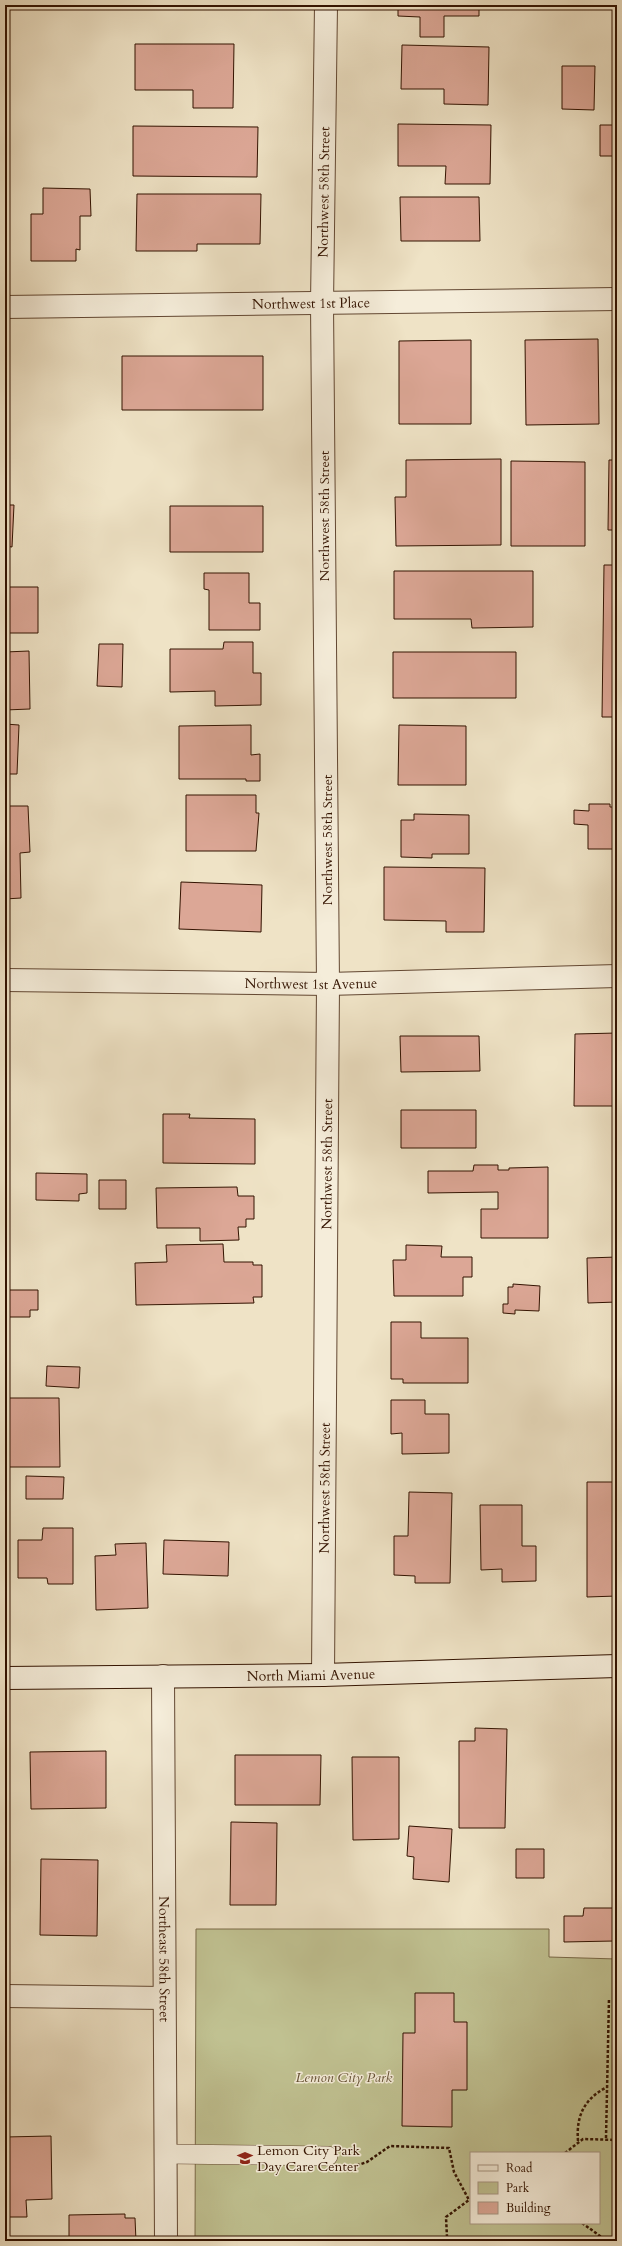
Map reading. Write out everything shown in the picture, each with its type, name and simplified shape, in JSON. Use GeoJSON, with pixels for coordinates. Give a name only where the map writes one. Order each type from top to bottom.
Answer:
{"type":"FeatureCollection","features":[{"type":"Feature","properties":{"kind":"street","name":"Northwest 58th Street"},"geometry":{"type":"LineString","coordinates":[[323,1675],[328,984],[322,304],[326,5]]}},
{"type":"Feature","properties":{"kind":"street","name":"Northwest 1st Place"},"geometry":{"type":"LineString","coordinates":[[5,307],[617,299]]}},
{"type":"Feature","properties":{"kind":"street","name":"Northwest 1st Avenue"},"geometry":{"type":"LineString","coordinates":[[5,980],[328,984],[617,976]]}},
{"type":"Feature","properties":{"kind":"street","name":"North Miami Avenue"},"geometry":{"type":"LineString","coordinates":[[5,1678],[323,1675],[617,1666]]}},
{"type":"Feature","properties":{"kind":"street","name":"Northeast 58th Street"},"geometry":{"type":"LineString","coordinates":[[163,1676],[166,2241]]}},
{"type":"Feature","properties":{"kind":"street"},"geometry":{"type":"LineString","coordinates":[[5,1996],[164,1998]]}},
{"type":"Feature","properties":{"kind":"lane"},"geometry":{"type":"LineString","coordinates":[[165,2154],[328,2156]]}},
{"type":"Feature","properties":{"kind":"path"},"geometry":{"type":"LineString","coordinates":[[606,2138],[609,1998]]}},
{"type":"Feature","properties":{"kind":"path"},"geometry":{"type":"LineString","coordinates":[[578,2141],[577,2128],[580,2114],[587,2101],[607,2086]]}},
{"type":"Feature","properties":{"kind":"path"},"geometry":{"type":"LineString","coordinates":[[566,2152],[578,2141],[583,2139],[606,2138],[617,2140]]}},
{"type":"Feature","properties":{"kind":"path"},"geometry":{"type":"LineString","coordinates":[[328,2156],[333,2168],[347,2170],[367,2162],[390,2146],[449,2148],[454,2172],[469,2197],[469,2200],[446,2217],[447,2238]]}},
{"type":"Feature","properties":{"kind":"path"},"geometry":{"type":"LineString","coordinates":[[583,2224],[608,2241]]}},
{"type":"Feature","properties":{"kind":"green space","name":"Lemon City Park"},"geometry":{"type":"Polygon","coordinates":[[[196,1929],[549,1929],[549,1957],[617,1959],[617,2241],[195,2241],[196,1929]]]}},
{"type":"Feature","properties":{"kind":"building"},"geometry":{"type":"Polygon","coordinates":[[[398,5],[479,5],[479,16],[444,16],[444,37],[420,37],[420,17],[398,16],[398,5]]]}},
{"type":"Feature","properties":{"kind":"building"},"geometry":{"type":"Polygon","coordinates":[[[135,44],[234,44],[233,108],[193,108],[193,90],[135,90],[135,44]]]}},
{"type":"Feature","properties":{"kind":"building"},"geometry":{"type":"Polygon","coordinates":[[[402,45],[489,47],[488,105],[444,104],[444,89],[401,89],[402,45]]]}},
{"type":"Feature","properties":{"kind":"building"},"geometry":{"type":"Polygon","coordinates":[[[562,66],[595,66],[594,110],[562,109],[562,66]]]}},
{"type":"Feature","properties":{"kind":"building"},"geometry":{"type":"Polygon","coordinates":[[[398,124],[491,125],[490,184],[445,184],[446,166],[398,166],[398,124]]]}},
{"type":"Feature","properties":{"kind":"building"},"geometry":{"type":"Polygon","coordinates":[[[600,125],[617,125],[617,156],[600,156],[600,125]]]}},
{"type":"Feature","properties":{"kind":"building"},"geometry":{"type":"Polygon","coordinates":[[[133,126],[258,127],[257,177],[133,176],[133,126]]]}},
{"type":"Feature","properties":{"kind":"building"},"geometry":{"type":"Polygon","coordinates":[[[43,188],[90,189],[91,216],[80,216],[80,250],[76,249],[76,261],[31,261],[31,214],[43,214],[43,188]]]}},
{"type":"Feature","properties":{"kind":"building"},"geometry":{"type":"Polygon","coordinates":[[[137,194],[261,194],[260,244],[197,244],[197,251],[136,251],[137,194]]]}},
{"type":"Feature","properties":{"kind":"building"},"geometry":{"type":"Polygon","coordinates":[[[400,197],[479,197],[480,241],[401,241],[400,197]]]}},
{"type":"Feature","properties":{"kind":"building"},"geometry":{"type":"Polygon","coordinates":[[[598,339],[599,424],[526,425],[525,340],[598,339]]]}},
{"type":"Feature","properties":{"kind":"building"},"geometry":{"type":"Polygon","coordinates":[[[471,340],[471,424],[399,424],[399,341],[471,340]]]}},
{"type":"Feature","properties":{"kind":"building"},"geometry":{"type":"Polygon","coordinates":[[[122,356],[263,356],[263,410],[122,410],[122,356]]]}},
{"type":"Feature","properties":{"kind":"building"},"geometry":{"type":"Polygon","coordinates":[[[5,421],[8,421],[8,474],[5,474],[5,421]]]}},
{"type":"Feature","properties":{"kind":"building"},"geometry":{"type":"Polygon","coordinates":[[[501,459],[501,545],[396,546],[395,497],[406,497],[406,460],[501,459]]]}},
{"type":"Feature","properties":{"kind":"building"},"geometry":{"type":"Polygon","coordinates":[[[609,460],[617,460],[617,530],[608,530],[609,460]]]}},
{"type":"Feature","properties":{"kind":"building"},"geometry":{"type":"Polygon","coordinates":[[[511,461],[585,462],[585,546],[511,546],[511,461]]]}},
{"type":"Feature","properties":{"kind":"building"},"geometry":{"type":"Polygon","coordinates":[[[5,505],[14,505],[12,547],[5,546],[5,505]]]}},
{"type":"Feature","properties":{"kind":"building"},"geometry":{"type":"Polygon","coordinates":[[[170,506],[263,506],[263,552],[170,552],[170,506]]]}},
{"type":"Feature","properties":{"kind":"building"},"geometry":{"type":"Polygon","coordinates":[[[604,565],[617,565],[617,717],[602,717],[604,565]]]}},
{"type":"Feature","properties":{"kind":"building"},"geometry":{"type":"Polygon","coordinates":[[[394,571],[533,571],[533,627],[472,628],[471,619],[394,619],[394,571]]]}},
{"type":"Feature","properties":{"kind":"building"},"geometry":{"type":"Polygon","coordinates":[[[204,573],[249,573],[249,603],[260,603],[260,630],[209,630],[209,590],[204,589],[204,573]]]}},
{"type":"Feature","properties":{"kind":"building"},"geometry":{"type":"Polygon","coordinates":[[[5,587],[38,587],[38,633],[5,633],[5,587]]]}},
{"type":"Feature","properties":{"kind":"building"},"geometry":{"type":"Polygon","coordinates":[[[224,642],[253,642],[253,673],[261,673],[261,705],[215,706],[215,691],[170,692],[170,649],[223,649],[224,642]]]}},
{"type":"Feature","properties":{"kind":"building"},"geometry":{"type":"Polygon","coordinates":[[[99,644],[123,644],[122,687],[97,686],[99,644]]]}},
{"type":"Feature","properties":{"kind":"building"},"geometry":{"type":"Polygon","coordinates":[[[29,651],[30,709],[5,710],[5,652],[29,651]]]}},
{"type":"Feature","properties":{"kind":"building"},"geometry":{"type":"Polygon","coordinates":[[[393,652],[516,652],[516,698],[393,698],[393,652]]]}},
{"type":"Feature","properties":{"kind":"building"},"geometry":{"type":"Polygon","coordinates":[[[5,724],[19,725],[17,774],[5,774],[5,724]]]}},
{"type":"Feature","properties":{"kind":"building"},"geometry":{"type":"Polygon","coordinates":[[[251,725],[251,755],[260,754],[260,781],[246,781],[246,779],[179,779],[179,726],[251,725]]]}},
{"type":"Feature","properties":{"kind":"building"},"geometry":{"type":"Polygon","coordinates":[[[399,725],[466,726],[466,785],[398,785],[399,725]]]}},
{"type":"Feature","properties":{"kind":"building"},"geometry":{"type":"Polygon","coordinates":[[[186,795],[256,795],[256,813],[259,813],[256,851],[186,851],[186,795]]]}},
{"type":"Feature","properties":{"kind":"building"},"geometry":{"type":"Polygon","coordinates":[[[589,804],[610,804],[610,807],[617,807],[617,849],[588,849],[588,825],[574,824],[574,810],[589,811],[589,804]]]}},
{"type":"Feature","properties":{"kind":"building"},"geometry":{"type":"Polygon","coordinates":[[[5,806],[28,806],[30,852],[20,853],[21,898],[5,899],[5,806]]]}},
{"type":"Feature","properties":{"kind":"building"},"geometry":{"type":"Polygon","coordinates":[[[414,814],[469,815],[469,854],[432,854],[432,858],[401,857],[401,820],[414,820],[414,814]]]}},
{"type":"Feature","properties":{"kind":"building"},"geometry":{"type":"Polygon","coordinates":[[[384,867],[485,868],[484,932],[446,932],[446,921],[384,920],[384,867]]]}},
{"type":"Feature","properties":{"kind":"building"},"geometry":{"type":"Polygon","coordinates":[[[181,882],[262,885],[261,932],[179,929],[181,882]]]}},
{"type":"Feature","properties":{"kind":"building"},"geometry":{"type":"Polygon","coordinates":[[[617,1033],[617,1106],[574,1106],[575,1034],[617,1033]]]}},
{"type":"Feature","properties":{"kind":"building"},"geometry":{"type":"Polygon","coordinates":[[[400,1036],[479,1036],[480,1071],[401,1072],[400,1036]]]}},
{"type":"Feature","properties":{"kind":"building"},"geometry":{"type":"Polygon","coordinates":[[[401,1110],[476,1110],[476,1148],[401,1148],[401,1110]]]}},
{"type":"Feature","properties":{"kind":"building"},"geometry":{"type":"Polygon","coordinates":[[[163,1114],[190,1114],[189,1118],[255,1119],[255,1164],[163,1163],[163,1114]]]}},
{"type":"Feature","properties":{"kind":"building"},"geometry":{"type":"Polygon","coordinates":[[[474,1165],[498,1165],[498,1170],[509,1170],[509,1168],[548,1167],[548,1238],[481,1238],[481,1209],[498,1209],[498,1192],[428,1193],[428,1171],[473,1171],[474,1165]]]}},
{"type":"Feature","properties":{"kind":"building"},"geometry":{"type":"Polygon","coordinates":[[[36,1173],[87,1174],[87,1193],[79,1194],[79,1201],[36,1200],[36,1173]]]}},
{"type":"Feature","properties":{"kind":"building"},"geometry":{"type":"Polygon","coordinates":[[[99,1180],[126,1180],[126,1209],[99,1209],[99,1180]]]}},
{"type":"Feature","properties":{"kind":"building"},"geometry":{"type":"Polygon","coordinates":[[[237,1187],[238,1196],[254,1196],[254,1219],[246,1219],[246,1227],[238,1227],[239,1240],[200,1241],[200,1228],[157,1228],[156,1188],[237,1187]]]}},
{"type":"Feature","properties":{"kind":"building"},"geometry":{"type":"Polygon","coordinates":[[[223,1244],[224,1262],[253,1262],[253,1265],[262,1265],[262,1297],[253,1297],[254,1303],[136,1305],[135,1263],[167,1262],[166,1245],[223,1244]]]}},
{"type":"Feature","properties":{"kind":"building"},"geometry":{"type":"Polygon","coordinates":[[[406,1245],[442,1246],[441,1257],[472,1257],[472,1277],[463,1277],[463,1296],[394,1296],[393,1260],[406,1260],[406,1245]]]}},
{"type":"Feature","properties":{"kind":"building"},"geometry":{"type":"Polygon","coordinates":[[[617,1257],[617,1302],[588,1303],[587,1258],[617,1257]]]}},
{"type":"Feature","properties":{"kind":"building"},"geometry":{"type":"Polygon","coordinates":[[[513,1284],[540,1286],[539,1311],[515,1310],[515,1314],[503,1313],[503,1304],[508,1304],[508,1287],[513,1287],[513,1284]]]}},
{"type":"Feature","properties":{"kind":"building"},"geometry":{"type":"Polygon","coordinates":[[[5,1290],[38,1290],[38,1310],[30,1310],[30,1317],[5,1317],[5,1290]]]}},
{"type":"Feature","properties":{"kind":"building"},"geometry":{"type":"Polygon","coordinates":[[[391,1322],[421,1322],[421,1338],[468,1338],[468,1383],[403,1383],[403,1379],[391,1379],[391,1322]]]}},
{"type":"Feature","properties":{"kind":"building"},"geometry":{"type":"Polygon","coordinates":[[[47,1366],[80,1367],[79,1388],[46,1386],[47,1366]]]}},
{"type":"Feature","properties":{"kind":"building"},"geometry":{"type":"Polygon","coordinates":[[[5,1398],[59,1398],[60,1467],[5,1467],[5,1398]]]}},
{"type":"Feature","properties":{"kind":"building"},"geometry":{"type":"Polygon","coordinates":[[[391,1400],[425,1400],[425,1414],[449,1414],[449,1453],[402,1454],[402,1433],[391,1434],[391,1400]]]}},
{"type":"Feature","properties":{"kind":"building"},"geometry":{"type":"Polygon","coordinates":[[[26,1476],[64,1477],[63,1499],[26,1499],[26,1476]]]}},
{"type":"Feature","properties":{"kind":"building"},"geometry":{"type":"Polygon","coordinates":[[[587,1482],[617,1482],[617,1596],[587,1597],[587,1482]]]}},
{"type":"Feature","properties":{"kind":"building"},"geometry":{"type":"Polygon","coordinates":[[[409,1492],[452,1493],[450,1583],[415,1583],[415,1576],[394,1575],[394,1536],[408,1536],[409,1492]]]}},
{"type":"Feature","properties":{"kind":"building"},"geometry":{"type":"Polygon","coordinates":[[[480,1505],[522,1505],[522,1546],[536,1546],[536,1581],[502,1582],[502,1569],[481,1570],[480,1505]]]}},
{"type":"Feature","properties":{"kind":"building"},"geometry":{"type":"Polygon","coordinates":[[[43,1528],[73,1528],[73,1584],[48,1584],[47,1578],[18,1578],[18,1540],[42,1540],[43,1528]]]}},
{"type":"Feature","properties":{"kind":"building"},"geometry":{"type":"Polygon","coordinates":[[[164,1540],[229,1542],[228,1576],[163,1574],[164,1540]]]}},
{"type":"Feature","properties":{"kind":"building"},"geometry":{"type":"Polygon","coordinates":[[[146,1543],[148,1608],[96,1610],[95,1556],[116,1555],[115,1544],[146,1543]]]}},
{"type":"Feature","properties":{"kind":"building"},"geometry":{"type":"Polygon","coordinates":[[[475,1728],[507,1729],[505,1828],[459,1828],[459,1741],[475,1741],[475,1728]]]}},
{"type":"Feature","properties":{"kind":"building"},"geometry":{"type":"Polygon","coordinates":[[[106,1751],[106,1808],[31,1809],[30,1752],[106,1751]]]}},
{"type":"Feature","properties":{"kind":"building"},"geometry":{"type":"Polygon","coordinates":[[[235,1755],[321,1755],[320,1805],[235,1805],[235,1755]]]}},
{"type":"Feature","properties":{"kind":"building"},"geometry":{"type":"Polygon","coordinates":[[[352,1757],[399,1757],[399,1839],[353,1840],[352,1757]]]}},
{"type":"Feature","properties":{"kind":"building"},"geometry":{"type":"Polygon","coordinates":[[[231,1822],[277,1823],[276,1905],[230,1905],[231,1822]]]}},
{"type":"Feature","properties":{"kind":"building"},"geometry":{"type":"Polygon","coordinates":[[[409,1826],[452,1829],[449,1882],[413,1879],[414,1857],[407,1856],[409,1826]]]}},
{"type":"Feature","properties":{"kind":"building"},"geometry":{"type":"Polygon","coordinates":[[[516,1849],[544,1849],[544,1878],[516,1878],[516,1849]]]}},
{"type":"Feature","properties":{"kind":"building"},"geometry":{"type":"Polygon","coordinates":[[[41,1859],[98,1860],[97,1936],[40,1935],[41,1859]]]}},
{"type":"Feature","properties":{"kind":"building"},"geometry":{"type":"Polygon","coordinates":[[[584,1908],[614,1908],[614,1941],[564,1942],[564,1916],[583,1916],[584,1908]]]}},
{"type":"Feature","properties":{"kind":"building"},"geometry":{"type":"Polygon","coordinates":[[[415,1993],[454,1993],[454,2022],[467,2022],[467,2090],[452,2090],[452,2127],[402,2126],[403,2033],[415,2033],[415,1993]]]}},
{"type":"Feature","properties":{"kind":"building"},"geometry":{"type":"Polygon","coordinates":[[[51,2136],[52,2199],[26,2200],[27,2217],[5,2217],[5,2137],[51,2136]]]}},
{"type":"Feature","properties":{"kind":"building"},"geometry":{"type":"Polygon","coordinates":[[[125,2214],[125,2218],[135,2218],[136,2241],[69,2241],[69,2215],[125,2214]]]}},
{"type":"Feature","properties":{"kind":"place","name":"Lemon City Park Day Care Center"},"geometry":{"type":"Point","coordinates":[245,2158]}}]}
